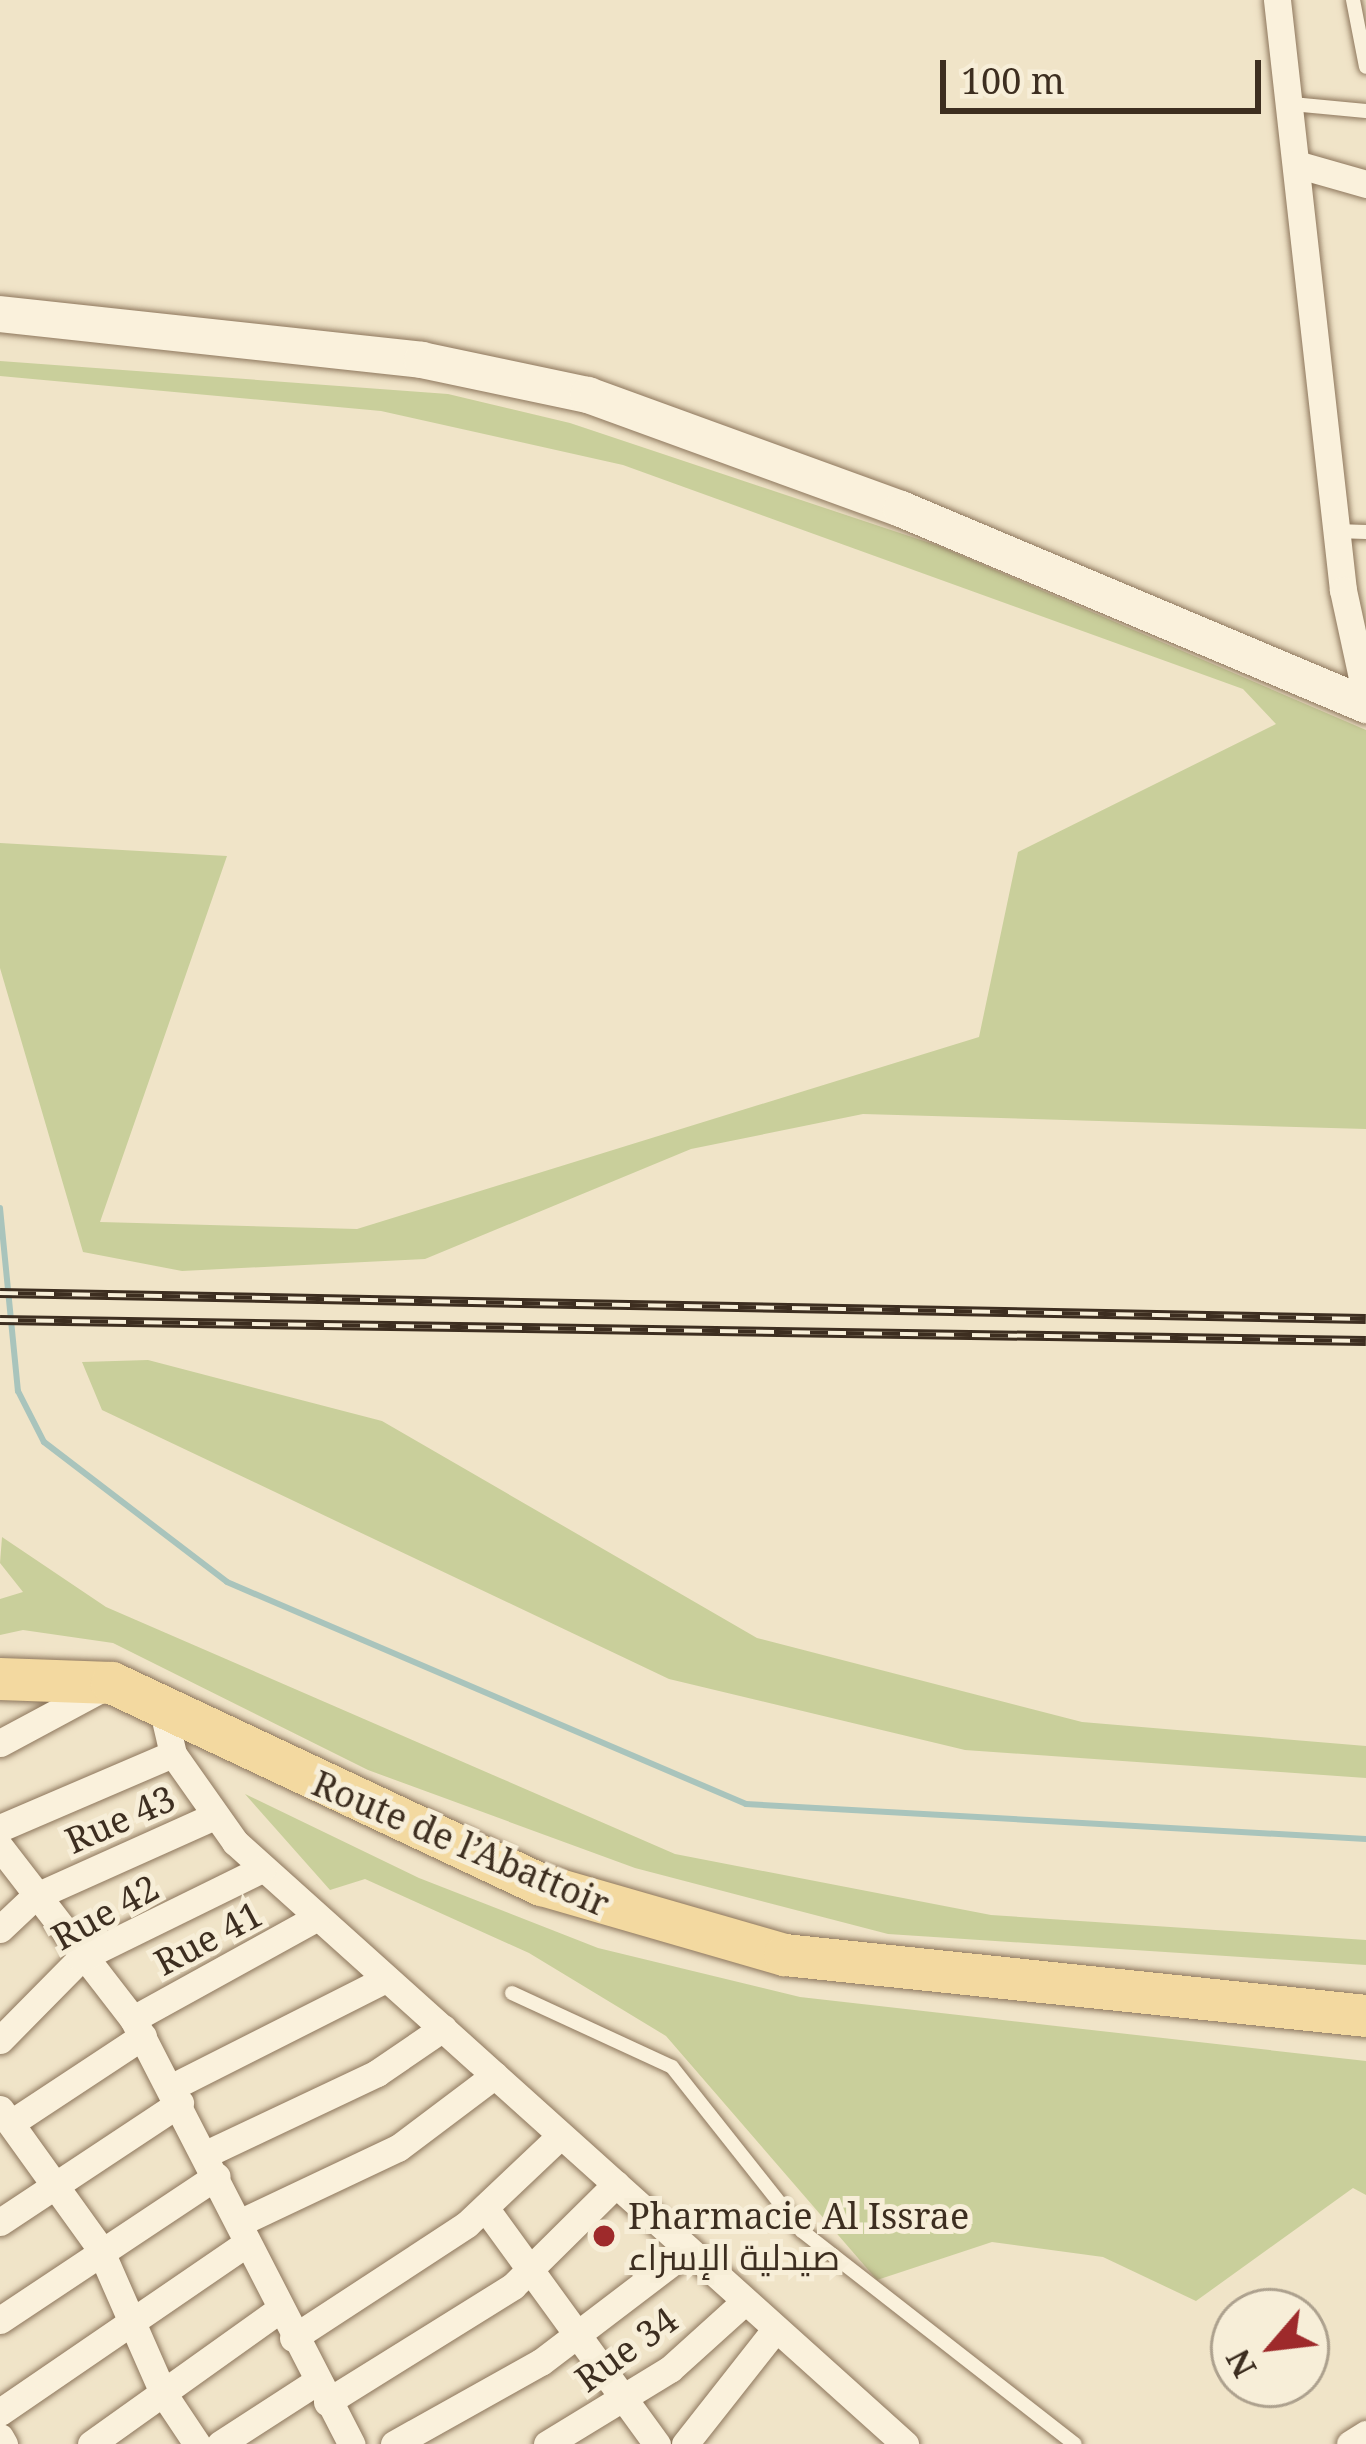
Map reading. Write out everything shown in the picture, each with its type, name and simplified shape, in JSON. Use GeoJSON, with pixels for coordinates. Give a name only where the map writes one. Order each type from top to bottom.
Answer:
{"type":"FeatureCollection","features":[{"type":"Feature","properties":{"kind":"main road"},"geometry":{"type":"LineString","coordinates":[[0,314],[422,360],[588,395],[901,509],[1366,701]]}},
{"type":"Feature","properties":{"kind":"main road","name":"Route de l’Abattoir"},"geometry":{"type":"LineString","coordinates":[[0,1679],[112,1683],[542,1885],[699,1933],[960,1981],[1366,2017]]}},
{"type":"Feature","properties":{"kind":"street"},"geometry":{"type":"LineString","coordinates":[[1277,0],[1336,531],[1366,701]]}},
{"type":"Feature","properties":{"kind":"street"},"geometry":{"type":"LineString","coordinates":[[1296,164],[1366,184]]}},
{"type":"Feature","properties":{"kind":"street"},"geometry":{"type":"LineString","coordinates":[[0,1743],[112,1683]]}},
{"type":"Feature","properties":{"kind":"street"},"geometry":{"type":"LineString","coordinates":[[162,1707],[173,1754],[212,1817],[262,1869],[616,2184],[742,2304],[905,2444]]}},
{"type":"Feature","properties":{"kind":"street"},"geometry":{"type":"LineString","coordinates":[[0,1828],[173,1754]]}},
{"type":"Feature","properties":{"kind":"street","name":"Rue 43"},"geometry":{"type":"LineString","coordinates":[[0,1929],[34,1897],[212,1817]]}},
{"type":"Feature","properties":{"kind":"street"},"geometry":{"type":"LineString","coordinates":[[0,1847],[138,2028],[212,2164],[292,2338],[352,2444]]}},
{"type":"Feature","properties":{"kind":"street","name":"Rue 42"},"geometry":{"type":"LineString","coordinates":[[0,2040],[81,1958],[262,1869]]}},
{"type":"Feature","properties":{"kind":"street","name":"Rue 41"},"geometry":{"type":"LineString","coordinates":[[5,2116],[316,1918]]}},
{"type":"Feature","properties":{"kind":"street"},"geometry":{"type":"LineString","coordinates":[[0,2222],[176,2095],[386,1979]]}},
{"type":"Feature","properties":{"kind":"street"},"geometry":{"type":"LineString","coordinates":[[0,2320],[212,2164],[377,2073],[443,2028]]}},
{"type":"Feature","properties":{"kind":"street"},"geometry":{"type":"LineString","coordinates":[[0,2412],[131,2322],[243,2233],[398,2148],[495,2075]]}},
{"type":"Feature","properties":{"kind":"street"},"geometry":{"type":"LineString","coordinates":[[5,2116],[58,2183],[99,2247],[163,2393],[197,2444]]}},
{"type":"Feature","properties":{"kind":"street"},"geometry":{"type":"LineString","coordinates":[[292,2338],[486,2209],[560,2136]]}},
{"type":"Feature","properties":{"kind":"street"},"geometry":{"type":"LineString","coordinates":[[220,2444],[321,2392],[535,2267],[616,2184]]}},
{"type":"Feature","properties":{"kind":"street"},"geometry":{"type":"LineString","coordinates":[[486,2209],[535,2267],[657,2444]]}},
{"type":"Feature","properties":{"kind":"street"},"geometry":{"type":"LineString","coordinates":[[394,2444],[579,2337],[688,2250]]}},
{"type":"Feature","properties":{"kind":"street","name":"Rue 34"},"geometry":{"type":"LineString","coordinates":[[547,2444],[624,2398],[742,2304]]}},
{"type":"Feature","properties":{"kind":"street"},"geometry":{"type":"LineString","coordinates":[[91,2444],[280,2309]]}},
{"type":"Feature","properties":{"kind":"street"},"geometry":{"type":"LineString","coordinates":[[685,2444],[774,2331]]}},
{"type":"Feature","properties":{"kind":"street"},"geometry":{"type":"LineString","coordinates":[[1350,2444],[1366,2434]]}},
{"type":"Feature","properties":{"kind":"lane"},"geometry":{"type":"LineString","coordinates":[[1353,0],[1366,67]]}},
{"type":"Feature","properties":{"kind":"lane"},"geometry":{"type":"LineString","coordinates":[[1292,104],[1366,111]]}},
{"type":"Feature","properties":{"kind":"lane"},"geometry":{"type":"LineString","coordinates":[[1336,531],[1366,532]]}},
{"type":"Feature","properties":{"kind":"lane"},"geometry":{"type":"LineString","coordinates":[[512,1993],[672,2068],[802,2231],[1075,2444]]}},
{"type":"Feature","properties":{"kind":"green space"},"geometry":{"type":"Polygon","coordinates":[[[0,361],[448,394],[570,423],[939,546],[1366,730],[1366,1129],[863,1114],[691,1149],[425,1259],[182,1271],[83,1252],[0,968],[0,843],[227,856],[100,1222],[357,1229],[979,1037],[1018,852],[1276,724],[1243,689],[623,465],[381,411],[0,376],[0,361]]]}},
{"type":"Feature","properties":{"kind":"green space"},"geometry":{"type":"Polygon","coordinates":[[[148,1360],[382,1421],[757,1638],[1082,1722],[1366,1746],[1366,1778],[965,1750],[669,1679],[102,1410],[82,1362],[148,1360]]]}},
{"type":"Feature","properties":{"kind":"green space"},"geometry":{"type":"Polygon","coordinates":[[[2,1537],[106,1607],[675,1854],[991,1915],[1366,1940],[1366,1965],[888,1934],[635,1868],[368,1770],[113,1643],[23,1630],[0,1635],[0,1599],[23,1592],[0,1563],[2,1537]]]}},
{"type":"Feature","properties":{"kind":"green space"},"geometry":{"type":"Polygon","coordinates":[[[245,1794],[419,1878],[598,1948],[800,1997],[1366,2061],[1366,2195],[1353,2188],[1196,2301],[1103,2257],[992,2242],[877,2280],[666,2036],[529,1953],[365,1879],[330,1890],[245,1794]]]}},
{"type":"Feature","properties":{"kind":"waterway"},"geometry":{"type":"LineString","coordinates":[[0,1208],[18,1391],[44,1442],[227,1582],[746,1804],[1366,1839]]}},
{"type":"Feature","properties":{"kind":"railway"},"geometry":{"type":"LineString","coordinates":[[0,1293],[1366,1319]]}},
{"type":"Feature","properties":{"kind":"railway"},"geometry":{"type":"LineString","coordinates":[[0,1320],[1366,1341]]}},
{"type":"Feature","properties":{"kind":"place","name":"Pharmacie Al Issrae صيدلية الإسراء"},"geometry":{"type":"Point","coordinates":[604,2236]}}]}
